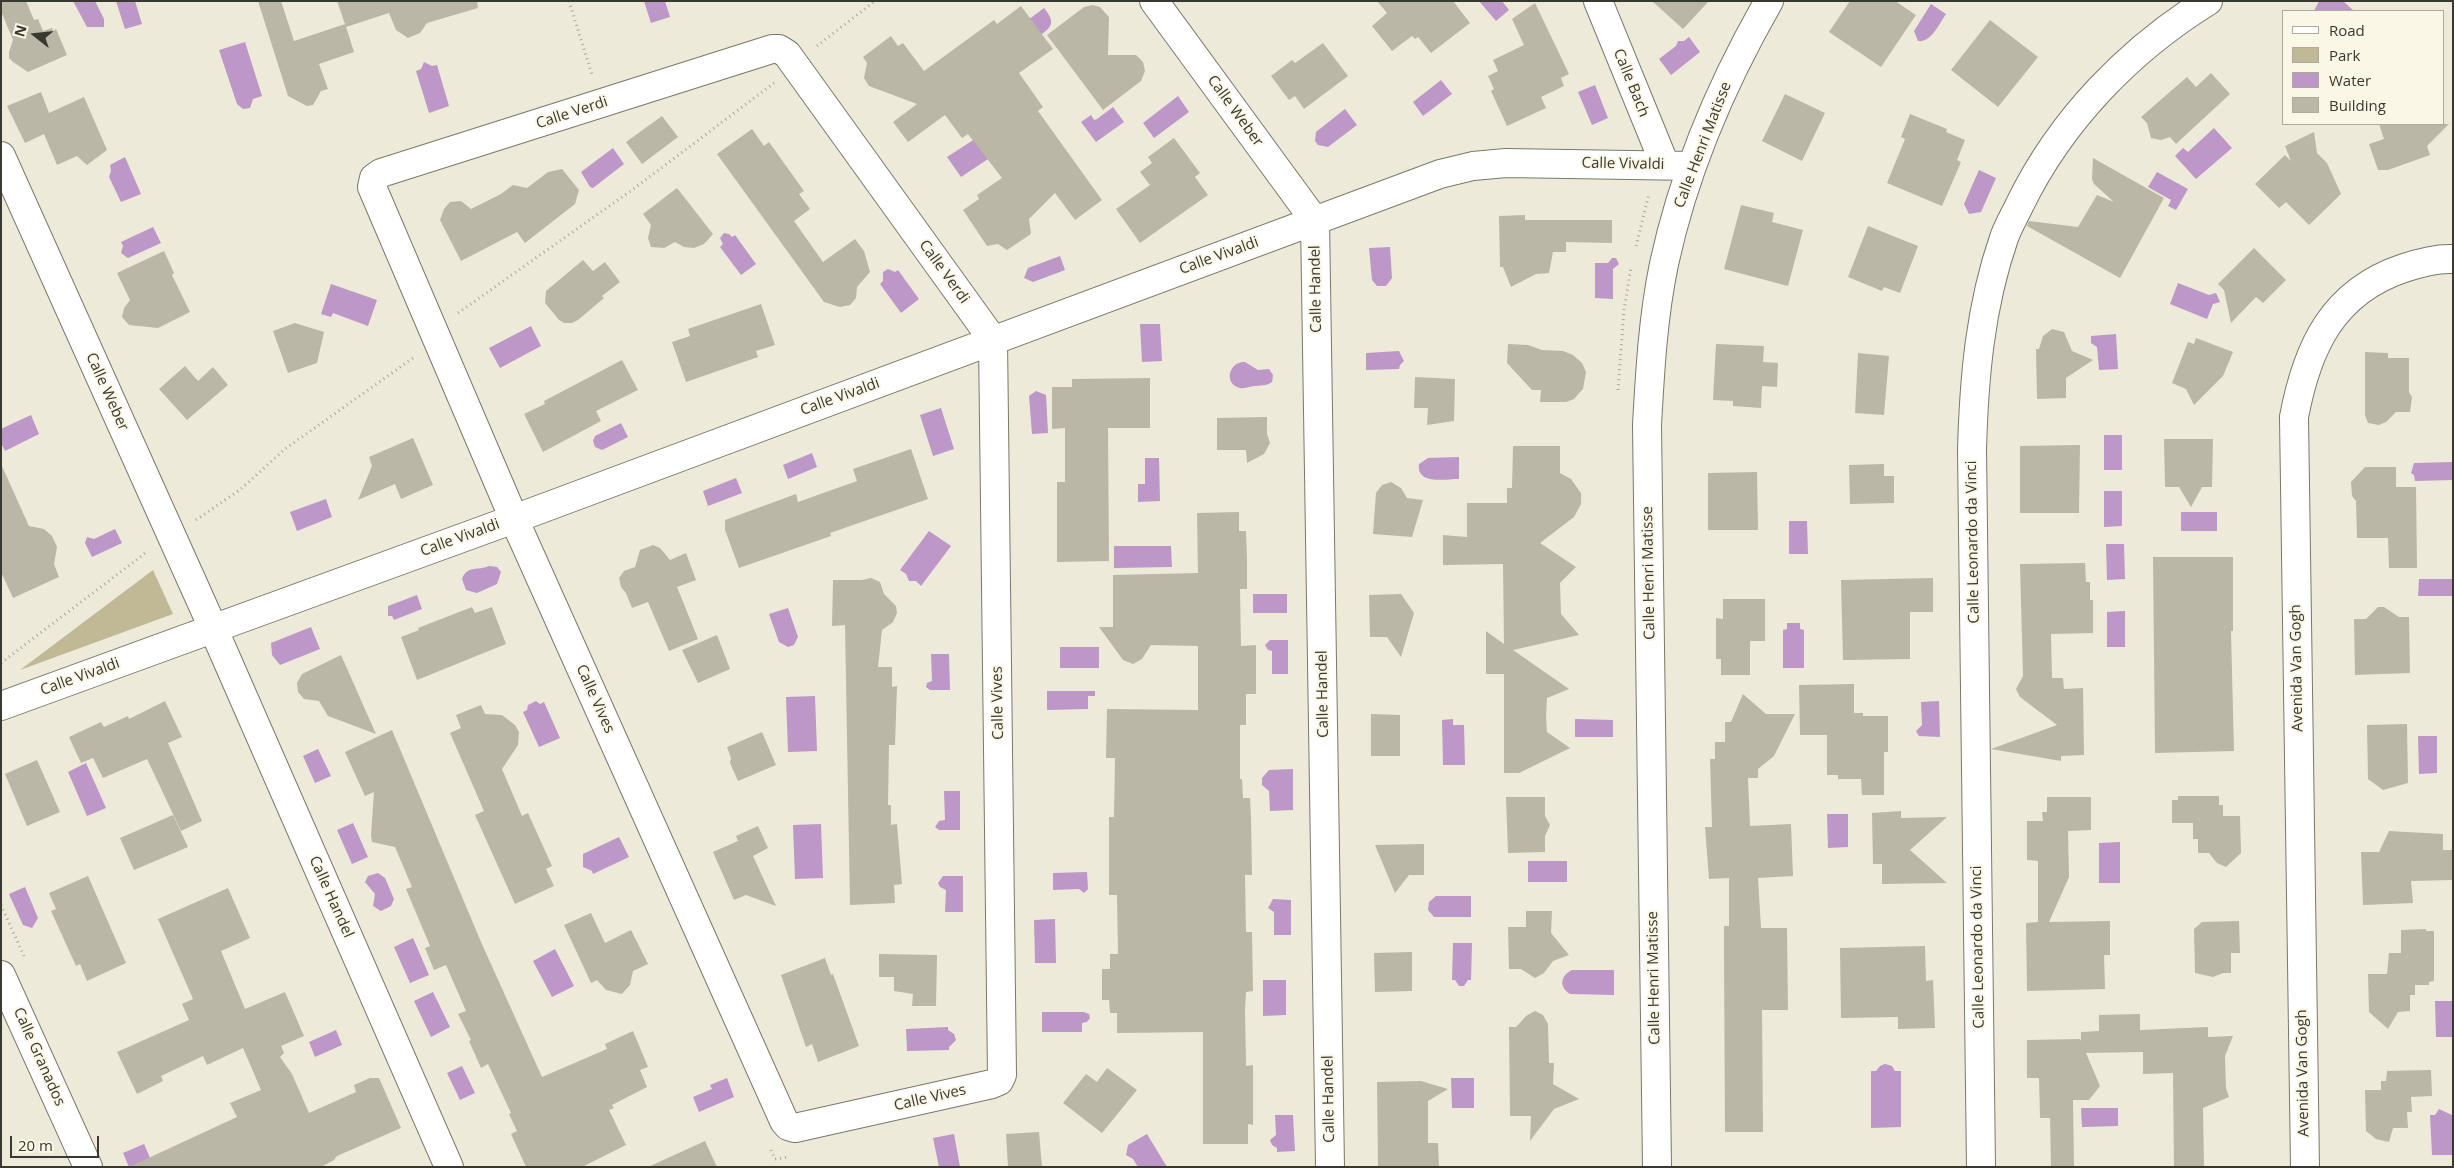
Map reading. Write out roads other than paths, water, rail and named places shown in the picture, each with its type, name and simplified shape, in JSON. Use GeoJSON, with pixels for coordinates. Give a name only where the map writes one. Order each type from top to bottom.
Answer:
{"type":"FeatureCollection","features":[{"type":"Feature","properties":{"kind":"street","name":"Calle Weber"},"geometry":{"type":"LineString","coordinates":[[1154,1],[1316,221]]}},
{"type":"Feature","properties":{"kind":"street","name":"Calle Bach"},"geometry":{"type":"LineString","coordinates":[[1598,1],[1665,165]]}},
{"type":"Feature","properties":{"kind":"street","name":"Calle Henri Matisse"},"geometry":{"type":"LineString","coordinates":[[1657,1167],[1647,425],[1651,348],[1664,264],[1692,166],[1730,74],[1769,1]]}},
{"type":"Feature","properties":{"kind":"street","name":"Calle Leonardo da Vinci"},"geometry":{"type":"LineString","coordinates":[[1981,1167],[1972,450],[1974,375],[1987,300],[2004,237],[2030,184],[2056,143],[2083,108],[2112,76],[2174,22],[2208,1]]}},
{"type":"Feature","properties":{"kind":"street","name":"Calle Verdi"},"geometry":{"type":"LineString","coordinates":[[514,519],[373,191],[372,182],[381,173],[779,49],[787,54],[993,340]]}},
{"type":"Feature","properties":{"kind":"street","name":"Calle Weber"},"geometry":{"type":"LineString","coordinates":[[1,156],[213,628]]}},
{"type":"Feature","properties":{"kind":"street","name":"Calle Vivaldi"},"geometry":{"type":"LineString","coordinates":[[1,706],[514,519],[1440,174],[1473,166],[1506,163],[1692,166]]}},
{"type":"Feature","properties":{"kind":"street","name":"Calle Handel"},"geometry":{"type":"LineString","coordinates":[[1316,221],[1330,1167]]}},
{"type":"Feature","properties":{"kind":"street","name":"Avenida Van Gogh"},"geometry":{"type":"LineString","coordinates":[[2305,1167],[2294,417],[2300,381],[2314,347],[2333,316],[2358,290],[2386,274],[2417,263],[2453,259]]}},
{"type":"Feature","properties":{"kind":"street","name":"Calle Vives"},"geometry":{"type":"LineString","coordinates":[[514,519],[786,1124],[791,1128],[798,1128],[992,1084],[999,1081],[1003,1071],[993,340]]}},
{"type":"Feature","properties":{"kind":"street","name":"Calle Handel"},"geometry":{"type":"LineString","coordinates":[[213,628],[449,1167]]}},
{"type":"Feature","properties":{"kind":"street","name":"Calle Granados"},"geometry":{"type":"LineString","coordinates":[[1,975],[88,1167]]}},
{"type":"Feature","properties":{"kind":"water"},"geometry":{"type":"Polygon","coordinates":[[[73,1],[95,1],[104,19],[104,27],[87,27],[73,1]]]}},
{"type":"Feature","properties":{"kind":"water"},"geometry":{"type":"Polygon","coordinates":[[[116,1],[135,1],[142,24],[125,29],[116,1]]]}},
{"type":"Feature","properties":{"kind":"water"},"geometry":{"type":"Polygon","coordinates":[[[644,1],[665,1],[670,17],[651,23],[644,1]]]}},
{"type":"Feature","properties":{"kind":"water"},"geometry":{"type":"Polygon","coordinates":[[[1479,1],[1502,1],[1509,10],[1496,21],[1479,1]]]}},
{"type":"Feature","properties":{"kind":"water"},"geometry":{"type":"Polygon","coordinates":[[[2319,1],[2343,1],[2353,10],[2314,10],[2319,1]]]}},
{"type":"Feature","properties":{"kind":"water"},"geometry":{"type":"Polygon","coordinates":[[[1931,4],[1946,14],[1931,36],[1923,41],[1918,41],[1914,31],[1931,4]]]}},
{"type":"Feature","properties":{"kind":"water"},"geometry":{"type":"Polygon","coordinates":[[[1044,8],[1048,13],[1051,25],[1037,38],[1016,29],[1044,8]]]}},
{"type":"Feature","properties":{"kind":"water"},"geometry":{"type":"Polygon","coordinates":[[[1689,37],[1700,52],[1671,75],[1659,59],[1676,46],[1678,41],[1684,41],[1689,37]]]}},
{"type":"Feature","properties":{"kind":"water"},"geometry":{"type":"Polygon","coordinates":[[[245,42],[262,96],[253,99],[250,108],[243,109],[237,104],[219,50],[245,42]]]}},
{"type":"Feature","properties":{"kind":"water"},"geometry":{"type":"Polygon","coordinates":[[[424,62],[432,66],[437,65],[449,106],[429,113],[416,71],[421,69],[424,62]]]}},
{"type":"Feature","properties":{"kind":"water"},"geometry":{"type":"Polygon","coordinates":[[[1441,80],[1452,94],[1423,116],[1413,102],[1441,80]]]}},
{"type":"Feature","properties":{"kind":"water"},"geometry":{"type":"Polygon","coordinates":[[[1595,85],[1608,118],[1592,125],[1578,92],[1595,85]]]}},
{"type":"Feature","properties":{"kind":"water"},"geometry":{"type":"Polygon","coordinates":[[[1178,96],[1189,112],[1154,138],[1143,123],[1178,96]]]}},
{"type":"Feature","properties":{"kind":"water"},"geometry":{"type":"Polygon","coordinates":[[[1113,107],[1124,122],[1096,142],[1081,122],[1091,115],[1094,120],[1097,119],[1113,107]]]}},
{"type":"Feature","properties":{"kind":"water"},"geometry":{"type":"Polygon","coordinates":[[[1345,109],[1357,125],[1328,147],[1318,145],[1315,141],[1316,132],[1345,109]]]}},
{"type":"Feature","properties":{"kind":"water"},"geometry":{"type":"Polygon","coordinates":[[[2214,128],[2232,148],[2196,179],[2175,156],[2183,148],[2188,152],[2214,128]]]}},
{"type":"Feature","properties":{"kind":"water"},"geometry":{"type":"Polygon","coordinates":[[[981,135],[994,155],[961,177],[947,157],[981,135]]]}},
{"type":"Feature","properties":{"kind":"water"},"geometry":{"type":"Polygon","coordinates":[[[613,148],[624,164],[593,188],[590,187],[581,172],[613,148]]]}},
{"type":"Feature","properties":{"kind":"water"},"geometry":{"type":"Polygon","coordinates":[[[125,157],[141,194],[121,202],[109,177],[110,165],[125,157]]]}},
{"type":"Feature","properties":{"kind":"water"},"geometry":{"type":"Polygon","coordinates":[[[1979,170],[1996,178],[1981,212],[1969,214],[1964,204],[1979,170]]]}},
{"type":"Feature","properties":{"kind":"water"},"geometry":{"type":"Polygon","coordinates":[[[2157,172],[2188,189],[2176,210],[2168,206],[2171,200],[2148,187],[2157,172]]]}},
{"type":"Feature","properties":{"kind":"water"},"geometry":{"type":"Polygon","coordinates":[[[153,227],[161,243],[128,258],[121,253],[123,246],[121,242],[153,227]]]}},
{"type":"Feature","properties":{"kind":"water"},"geometry":{"type":"Polygon","coordinates":[[[724,233],[732,237],[735,235],[756,264],[741,275],[720,247],[723,244],[720,238],[724,233]]]}},
{"type":"Feature","properties":{"kind":"water"},"geometry":{"type":"Polygon","coordinates":[[[1390,247],[1392,278],[1386,286],[1377,286],[1372,280],[1369,248],[1390,247]]]}},
{"type":"Feature","properties":{"kind":"water"},"geometry":{"type":"Polygon","coordinates":[[[1060,256],[1065,270],[1033,282],[1024,278],[1028,268],[1060,256]]]}},
{"type":"Feature","properties":{"kind":"water"},"geometry":{"type":"Polygon","coordinates":[[[1612,258],[1616,258],[1619,264],[1613,269],[1613,299],[1595,298],[1595,263],[1608,263],[1612,258]]]}},
{"type":"Feature","properties":{"kind":"water"},"geometry":{"type":"Polygon","coordinates":[[[888,269],[895,272],[898,270],[919,299],[901,313],[880,284],[883,281],[883,272],[888,269]]]}},
{"type":"Feature","properties":{"kind":"water"},"geometry":{"type":"Polygon","coordinates":[[[2178,283],[2209,295],[2216,293],[2220,302],[2213,304],[2207,319],[2170,304],[2178,283]]]}},
{"type":"Feature","properties":{"kind":"water"},"geometry":{"type":"Polygon","coordinates":[[[331,284],[377,300],[368,326],[333,313],[331,317],[321,314],[331,284]]]}},
{"type":"Feature","properties":{"kind":"water"},"geometry":{"type":"Polygon","coordinates":[[[1140,324],[1160,324],[1162,361],[1142,362],[1140,324]]]}},
{"type":"Feature","properties":{"kind":"water"},"geometry":{"type":"Polygon","coordinates":[[[531,326],[541,346],[500,368],[489,348],[531,326]]]}},
{"type":"Feature","properties":{"kind":"water"},"geometry":{"type":"Polygon","coordinates":[[[2116,334],[2118,369],[2099,370],[2097,347],[2091,343],[2091,336],[2116,334]]]}},
{"type":"Feature","properties":{"kind":"water"},"geometry":{"type":"Polygon","coordinates":[[[1399,351],[1404,361],[1399,369],[1366,370],[1366,353],[1399,351]]]}},
{"type":"Feature","properties":{"kind":"water"},"geometry":{"type":"Polygon","coordinates":[[[1245,362],[1258,370],[1269,369],[1273,375],[1272,382],[1266,385],[1244,388],[1235,386],[1231,382],[1230,373],[1235,365],[1245,362]]]}},
{"type":"Feature","properties":{"kind":"water"},"geometry":{"type":"Polygon","coordinates":[[[1036,391],[1046,395],[1048,433],[1032,434],[1029,396],[1036,391]]]}},
{"type":"Feature","properties":{"kind":"water"},"geometry":{"type":"Polygon","coordinates":[[[941,408],[954,449],[933,456],[920,415],[941,408]]]}},
{"type":"Feature","properties":{"kind":"water"},"geometry":{"type":"Polygon","coordinates":[[[31,415],[39,434],[5,451],[1,443],[1,429],[31,415]]]}},
{"type":"Feature","properties":{"kind":"water"},"geometry":{"type":"Polygon","coordinates":[[[621,423],[628,437],[602,450],[595,447],[593,441],[595,436],[621,423]]]}},
{"type":"Feature","properties":{"kind":"water"},"geometry":{"type":"Polygon","coordinates":[[[2104,435],[2122,435],[2122,470],[2104,470],[2104,435]]]}},
{"type":"Feature","properties":{"kind":"water"},"geometry":{"type":"Polygon","coordinates":[[[812,453],[817,467],[788,479],[783,465],[812,453]]]}},
{"type":"Feature","properties":{"kind":"water"},"geometry":{"type":"Polygon","coordinates":[[[1459,457],[1459,479],[1439,480],[1427,478],[1419,471],[1419,464],[1428,458],[1459,457]]]}},
{"type":"Feature","properties":{"kind":"water"},"geometry":{"type":"Polygon","coordinates":[[[1145,458],[1159,458],[1160,501],[1138,502],[1138,484],[1145,484],[1145,458]]]}},
{"type":"Feature","properties":{"kind":"water"},"geometry":{"type":"Polygon","coordinates":[[[2453,462],[2453,480],[2415,481],[2414,475],[2411,473],[2414,463],[2453,462]]]}},
{"type":"Feature","properties":{"kind":"water"},"geometry":{"type":"Polygon","coordinates":[[[736,478],[742,493],[708,506],[703,491],[736,478]]]}},
{"type":"Feature","properties":{"kind":"water"},"geometry":{"type":"Polygon","coordinates":[[[2104,491],[2122,491],[2122,526],[2104,527],[2104,491]]]}},
{"type":"Feature","properties":{"kind":"water"},"geometry":{"type":"Polygon","coordinates":[[[326,499],[332,517],[297,531],[290,512],[326,499]]]}},
{"type":"Feature","properties":{"kind":"water"},"geometry":{"type":"Polygon","coordinates":[[[2181,512],[2217,512],[2217,531],[2181,531],[2181,512]]]}},
{"type":"Feature","properties":{"kind":"water"},"geometry":{"type":"Polygon","coordinates":[[[1789,521],[1807,521],[1808,554],[1789,554],[1789,521]]]}},
{"type":"Feature","properties":{"kind":"water"},"geometry":{"type":"Polygon","coordinates":[[[115,529],[122,543],[92,557],[85,543],[87,537],[94,539],[115,529]]]}},
{"type":"Feature","properties":{"kind":"water"},"geometry":{"type":"Polygon","coordinates":[[[929,531],[951,546],[921,586],[916,581],[909,581],[906,574],[900,570],[929,531]]]}},
{"type":"Feature","properties":{"kind":"water"},"geometry":{"type":"Polygon","coordinates":[[[2106,544],[2124,544],[2125,579],[2107,580],[2106,544]]]}},
{"type":"Feature","properties":{"kind":"water"},"geometry":{"type":"Polygon","coordinates":[[[1114,546],[1171,546],[1172,567],[1114,568],[1114,546]]]}},
{"type":"Feature","properties":{"kind":"water"},"geometry":{"type":"Polygon","coordinates":[[[489,566],[497,567],[501,572],[497,584],[477,593],[466,590],[462,579],[464,575],[470,570],[489,566]]]}},
{"type":"Feature","properties":{"kind":"water"},"geometry":{"type":"Polygon","coordinates":[[[2419,579],[2453,579],[2453,596],[2418,596],[2419,579]]]}},
{"type":"Feature","properties":{"kind":"water"},"geometry":{"type":"Polygon","coordinates":[[[1253,594],[1287,594],[1287,613],[1253,613],[1253,594]]]}},
{"type":"Feature","properties":{"kind":"water"},"geometry":{"type":"Polygon","coordinates":[[[417,595],[422,609],[394,620],[392,616],[388,616],[388,606],[417,595]]]}},
{"type":"Feature","properties":{"kind":"water"},"geometry":{"type":"Polygon","coordinates":[[[788,608],[798,637],[794,645],[788,647],[779,642],[769,614],[788,608]]]}},
{"type":"Feature","properties":{"kind":"water"},"geometry":{"type":"Polygon","coordinates":[[[2125,611],[2125,647],[2107,647],[2107,612],[2125,611]]]}},
{"type":"Feature","properties":{"kind":"water"},"geometry":{"type":"Polygon","coordinates":[[[1787,623],[1800,623],[1800,629],[1804,630],[1804,668],[1783,668],[1783,630],[1787,629],[1787,623]]]}},
{"type":"Feature","properties":{"kind":"water"},"geometry":{"type":"Polygon","coordinates":[[[311,627],[320,649],[280,665],[272,655],[271,643],[311,627]]]}},
{"type":"Feature","properties":{"kind":"water"},"geometry":{"type":"Polygon","coordinates":[[[1270,640],[1288,640],[1288,674],[1272,674],[1272,651],[1268,650],[1265,645],[1270,640]]]}},
{"type":"Feature","properties":{"kind":"water"},"geometry":{"type":"Polygon","coordinates":[[[1060,647],[1099,647],[1099,668],[1060,668],[1060,647]]]}},
{"type":"Feature","properties":{"kind":"water"},"geometry":{"type":"Polygon","coordinates":[[[931,654],[949,654],[950,690],[930,690],[926,687],[927,683],[932,681],[931,654]]]}},
{"type":"Feature","properties":{"kind":"water"},"geometry":{"type":"Polygon","coordinates":[[[1047,691],[1095,691],[1095,696],[1088,696],[1088,709],[1047,710],[1047,691]]]}},
{"type":"Feature","properties":{"kind":"water"},"geometry":{"type":"Polygon","coordinates":[[[815,696],[817,751],[788,752],[786,697],[815,696]]]}},
{"type":"Feature","properties":{"kind":"water"},"geometry":{"type":"Polygon","coordinates":[[[536,701],[540,704],[544,702],[560,738],[539,747],[523,712],[527,710],[528,705],[536,701]]]}},
{"type":"Feature","properties":{"kind":"water"},"geometry":{"type":"Polygon","coordinates":[[[1939,701],[1940,737],[1919,736],[1916,731],[1922,725],[1921,702],[1939,701]]]}},
{"type":"Feature","properties":{"kind":"water"},"geometry":{"type":"Polygon","coordinates":[[[1453,719],[1453,725],[1464,725],[1465,765],[1443,765],[1442,720],[1453,719]]]}},
{"type":"Feature","properties":{"kind":"water"},"geometry":{"type":"Polygon","coordinates":[[[1575,719],[1613,720],[1613,737],[1575,737],[1575,719]]]}},
{"type":"Feature","properties":{"kind":"water"},"geometry":{"type":"Polygon","coordinates":[[[2418,736],[2437,736],[2437,773],[2419,774],[2418,736]]]}},
{"type":"Feature","properties":{"kind":"water"},"geometry":{"type":"Polygon","coordinates":[[[318,749],[331,776],[315,783],[303,756],[318,749]]]}},
{"type":"Feature","properties":{"kind":"water"},"geometry":{"type":"Polygon","coordinates":[[[86,763],[106,808],[87,816],[68,772],[86,763]]]}},
{"type":"Feature","properties":{"kind":"water"},"geometry":{"type":"Polygon","coordinates":[[[1293,769],[1293,810],[1270,811],[1269,791],[1262,785],[1262,778],[1269,770],[1293,769]]]}},
{"type":"Feature","properties":{"kind":"water"},"geometry":{"type":"Polygon","coordinates":[[[944,791],[960,791],[960,830],[939,830],[935,827],[939,821],[945,820],[944,791]]]}},
{"type":"Feature","properties":{"kind":"water"},"geometry":{"type":"Polygon","coordinates":[[[1827,814],[1848,814],[1848,847],[1828,848],[1827,814]]]}},
{"type":"Feature","properties":{"kind":"water"},"geometry":{"type":"Polygon","coordinates":[[[353,823],[368,857],[352,864],[337,830],[353,823]]]}},
{"type":"Feature","properties":{"kind":"water"},"geometry":{"type":"Polygon","coordinates":[[[821,824],[823,878],[795,879],[793,825],[821,824]]]}},
{"type":"Feature","properties":{"kind":"water"},"geometry":{"type":"Polygon","coordinates":[[[619,837],[629,857],[593,874],[592,871],[583,867],[583,854],[619,837]]]}},
{"type":"Feature","properties":{"kind":"water"},"geometry":{"type":"Polygon","coordinates":[[[2120,842],[2120,883],[2099,883],[2099,843],[2120,842]]]}},
{"type":"Feature","properties":{"kind":"water"},"geometry":{"type":"Polygon","coordinates":[[[1528,861],[1567,861],[1567,882],[1528,882],[1528,861]]]}},
{"type":"Feature","properties":{"kind":"water"},"geometry":{"type":"Polygon","coordinates":[[[1087,872],[1088,889],[1084,893],[1079,889],[1053,890],[1053,873],[1087,872]]]}},
{"type":"Feature","properties":{"kind":"water"},"geometry":{"type":"Polygon","coordinates":[[[378,873],[385,878],[394,899],[391,906],[381,911],[373,906],[375,894],[365,882],[368,876],[378,873]]]}},
{"type":"Feature","properties":{"kind":"water"},"geometry":{"type":"Polygon","coordinates":[[[943,876],[963,876],[963,912],[945,912],[946,890],[940,887],[938,883],[943,876]]]}},
{"type":"Feature","properties":{"kind":"water"},"geometry":{"type":"Polygon","coordinates":[[[25,887],[38,918],[32,928],[23,925],[9,894],[25,887]]]}},
{"type":"Feature","properties":{"kind":"water"},"geometry":{"type":"Polygon","coordinates":[[[1436,896],[1471,896],[1471,917],[1434,917],[1428,910],[1429,902],[1436,896]]]}},
{"type":"Feature","properties":{"kind":"water"},"geometry":{"type":"Polygon","coordinates":[[[1273,899],[1291,900],[1291,935],[1274,935],[1274,912],[1268,908],[1273,899]]]}},
{"type":"Feature","properties":{"kind":"water"},"geometry":{"type":"Polygon","coordinates":[[[1055,919],[1056,963],[1035,963],[1034,920],[1055,919]]]}},
{"type":"Feature","properties":{"kind":"water"},"geometry":{"type":"Polygon","coordinates":[[[413,938],[429,975],[410,983],[394,947],[413,938]]]}},
{"type":"Feature","properties":{"kind":"water"},"geometry":{"type":"Polygon","coordinates":[[[1453,943],[1472,943],[1471,980],[1468,980],[1464,986],[1459,986],[1455,980],[1452,980],[1453,943]]]}},
{"type":"Feature","properties":{"kind":"water"},"geometry":{"type":"Polygon","coordinates":[[[555,949],[574,986],[552,997],[533,961],[555,949]]]}},
{"type":"Feature","properties":{"kind":"water"},"geometry":{"type":"Polygon","coordinates":[[[1572,970],[1614,970],[1614,995],[1570,994],[1564,988],[1562,982],[1565,975],[1572,970]]]}},
{"type":"Feature","properties":{"kind":"water"},"geometry":{"type":"Polygon","coordinates":[[[1263,980],[1286,980],[1286,1015],[1263,1016],[1263,980]]]}},
{"type":"Feature","properties":{"kind":"water"},"geometry":{"type":"Polygon","coordinates":[[[433,992],[450,1027],[431,1037],[414,1001],[433,992]]]}},
{"type":"Feature","properties":{"kind":"water"},"geometry":{"type":"Polygon","coordinates":[[[2435,1001],[2453,1001],[2453,1037],[2436,1037],[2435,1001]]]}},
{"type":"Feature","properties":{"kind":"water"},"geometry":{"type":"Polygon","coordinates":[[[1042,1012],[1084,1012],[1089,1014],[1090,1018],[1087,1022],[1082,1023],[1082,1032],[1042,1032],[1042,1012]]]}},
{"type":"Feature","properties":{"kind":"water"},"geometry":{"type":"Polygon","coordinates":[[[948,1027],[948,1030],[954,1034],[956,1040],[949,1047],[949,1050],[907,1051],[906,1029],[948,1027]]]}},
{"type":"Feature","properties":{"kind":"water"},"geometry":{"type":"Polygon","coordinates":[[[336,1030],[342,1045],[315,1057],[309,1042],[336,1030]]]}},
{"type":"Feature","properties":{"kind":"water"},"geometry":{"type":"Polygon","coordinates":[[[1885,1064],[1892,1066],[1895,1071],[1901,1071],[1901,1127],[1871,1128],[1871,1071],[1876,1071],[1885,1064]]]}},
{"type":"Feature","properties":{"kind":"water"},"geometry":{"type":"Polygon","coordinates":[[[462,1066],[475,1093],[460,1100],[447,1073],[462,1066]]]}},
{"type":"Feature","properties":{"kind":"water"},"geometry":{"type":"Polygon","coordinates":[[[727,1078],[734,1097],[699,1112],[693,1097],[712,1089],[710,1085],[727,1078]]]}},
{"type":"Feature","properties":{"kind":"water"},"geometry":{"type":"Polygon","coordinates":[[[1451,1078],[1474,1078],[1474,1108],[1452,1108],[1451,1078]]]}},
{"type":"Feature","properties":{"kind":"water"},"geometry":{"type":"Polygon","coordinates":[[[2081,1108],[2118,1108],[2118,1126],[2082,1127],[2081,1108]]]}},
{"type":"Feature","properties":{"kind":"water"},"geometry":{"type":"Polygon","coordinates":[[[2439,1109],[2452,1115],[2453,1155],[2432,1155],[2430,1115],[2435,1115],[2439,1109]]]}},
{"type":"Feature","properties":{"kind":"water"},"geometry":{"type":"Polygon","coordinates":[[[1275,1115],[1293,1115],[1295,1151],[1277,1152],[1277,1148],[1272,1145],[1270,1140],[1276,1135],[1275,1115]]]}},
{"type":"Feature","properties":{"kind":"water"},"geometry":{"type":"Polygon","coordinates":[[[954,1134],[960,1167],[939,1167],[933,1138],[954,1134]]]}},
{"type":"Feature","properties":{"kind":"water"},"geometry":{"type":"Polygon","coordinates":[[[1147,1134],[1167,1167],[1138,1167],[1133,1159],[1126,1155],[1128,1145],[1147,1134]]]}},
{"type":"Feature","properties":{"kind":"water"},"geometry":{"type":"Polygon","coordinates":[[[144,1144],[154,1167],[129,1167],[123,1153],[144,1144]]]}}]}
